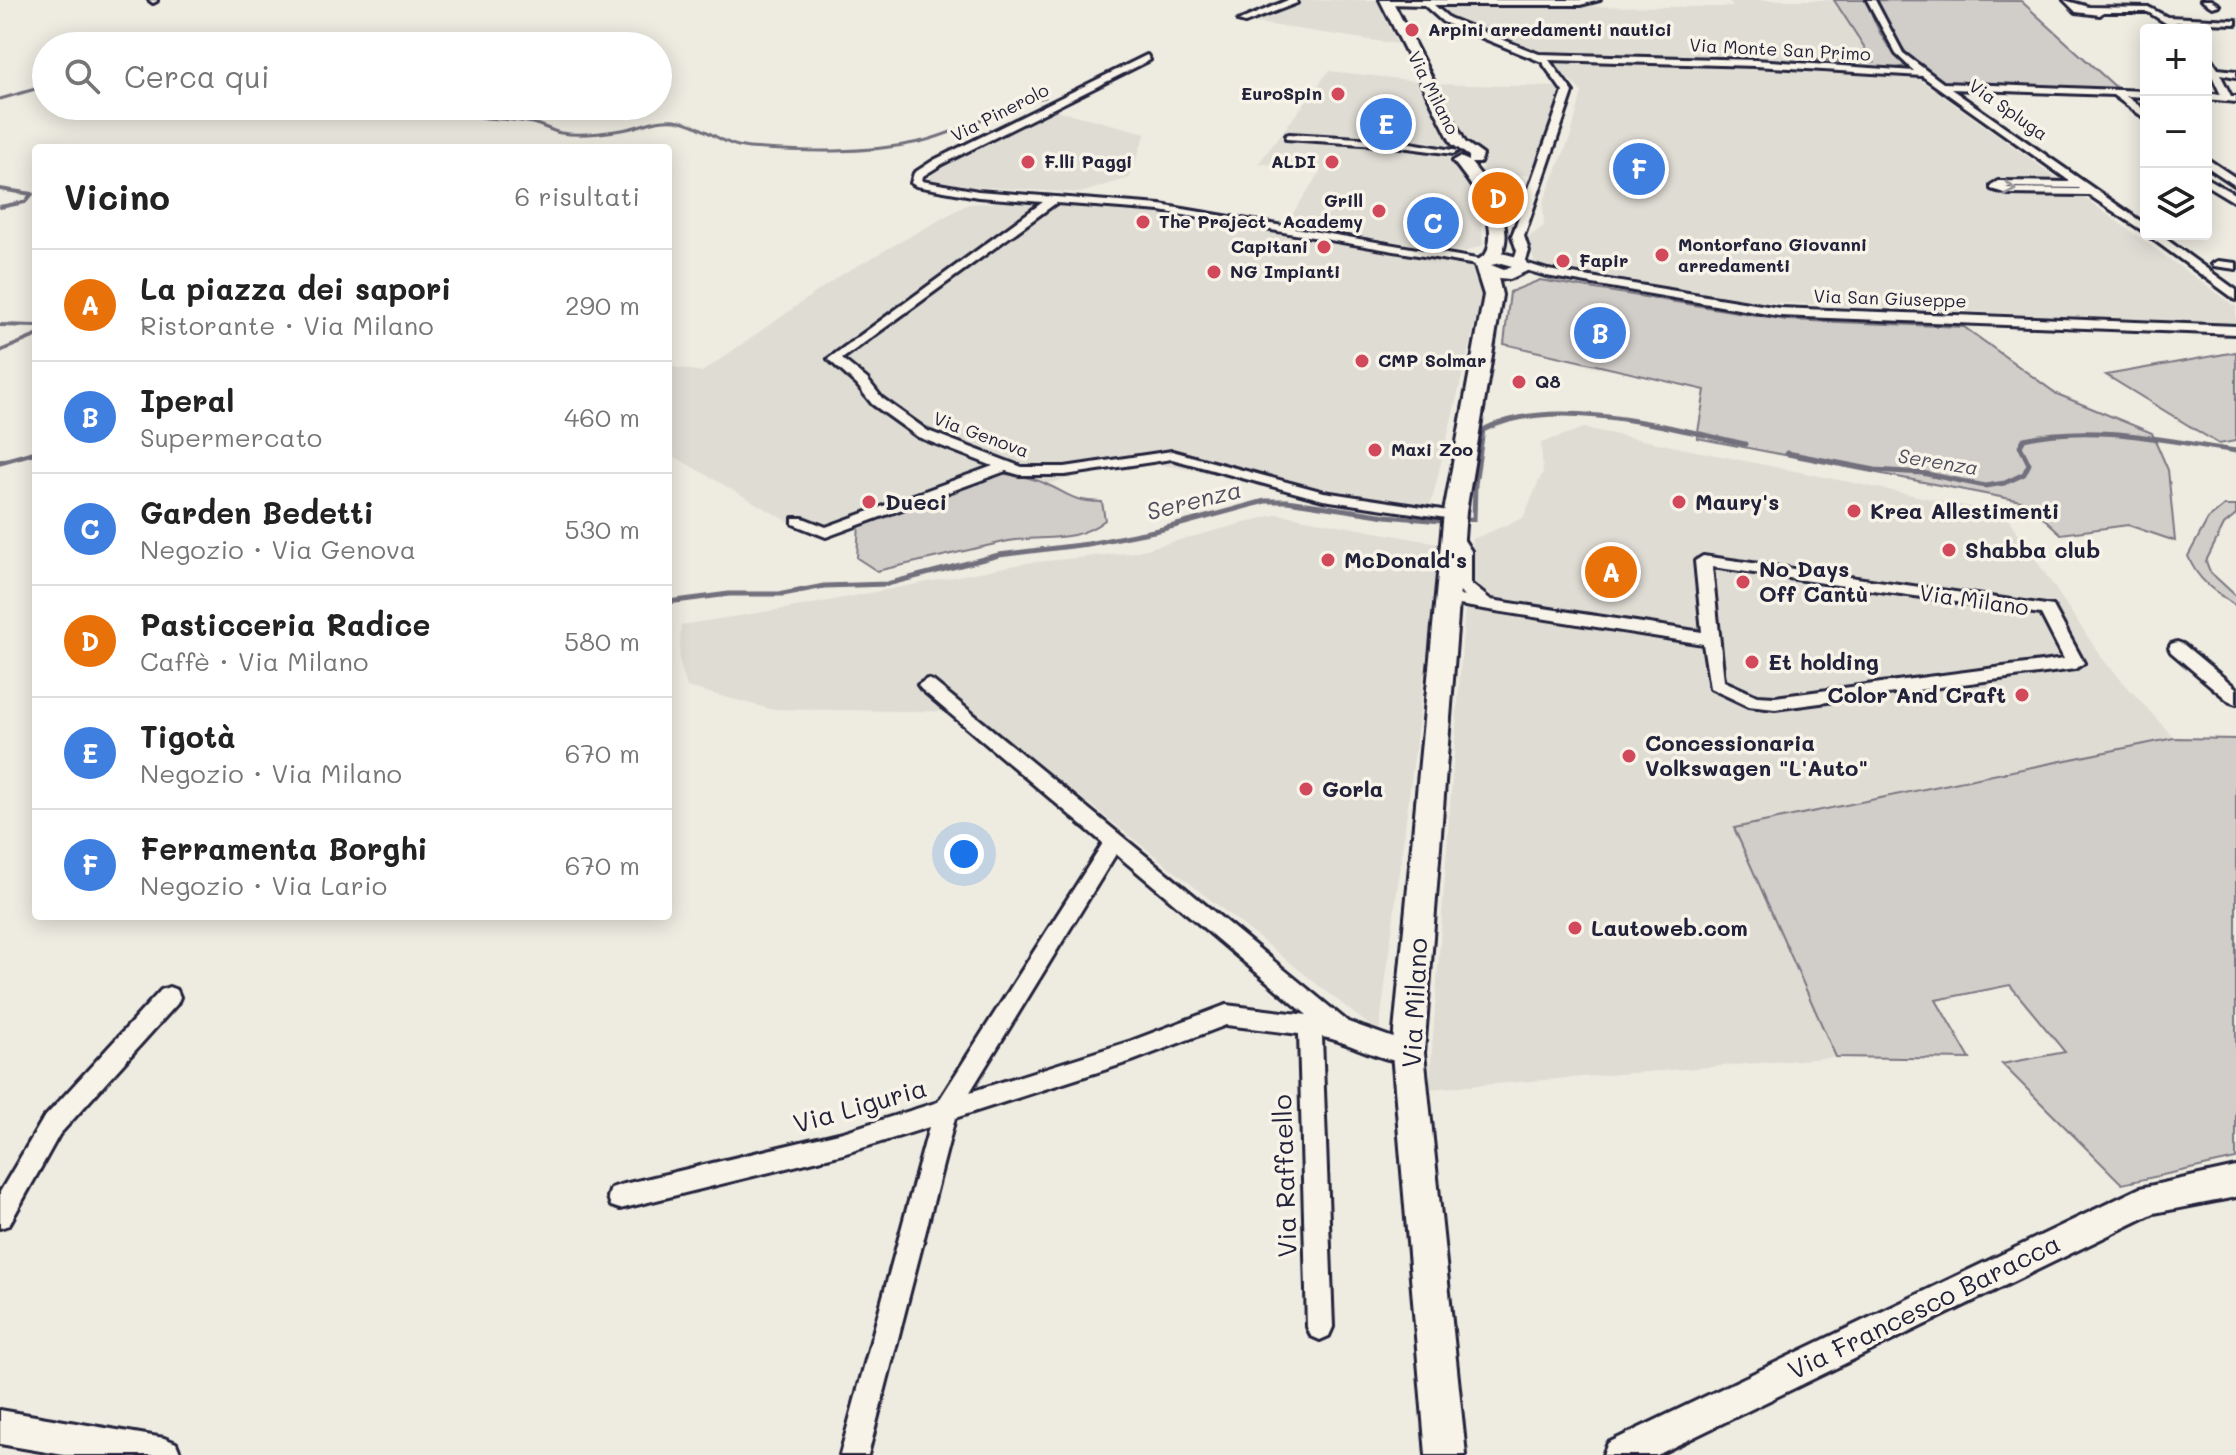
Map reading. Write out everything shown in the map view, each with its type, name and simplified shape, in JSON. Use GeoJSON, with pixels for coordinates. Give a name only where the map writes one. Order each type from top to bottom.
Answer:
{"type":"FeatureCollection","features":[{"type":"Feature","properties":{"kind":"main road","name":"Via Milano"},"geometry":{"type":"LineString","coordinates":[[1386,1],[1459,155],[1492,212],[1485,260],[1493,295],[1454,521],[1408,1053],[1446,1455]]}},
{"type":"Feature","properties":{"kind":"main road"},"geometry":{"type":"LineString","coordinates":[[1485,260],[1514,265]]}},
{"type":"Feature","properties":{"kind":"main road"},"geometry":{"type":"LineString","coordinates":[[1485,260],[1514,265]]}},
{"type":"Feature","properties":{"kind":"main road","name":"Via Milano"},"geometry":{"type":"LineString","coordinates":[[1493,295],[1514,265]]}},
{"type":"Feature","properties":{"kind":"street"},"geometry":{"type":"LineString","coordinates":[[1242,21],[1279,10],[1293,3],[1292,0]]}},
{"type":"Feature","properties":{"kind":"street"},"geometry":{"type":"LineString","coordinates":[[1386,1],[1580,3],[1596,0]]}},
{"type":"Feature","properties":{"kind":"street","name":"Via Spluga"},"geometry":{"type":"LineString","coordinates":[[1871,0],[1900,54],[1940,86],[2140,226]]}},
{"type":"Feature","properties":{"kind":"street"},"geometry":{"type":"LineString","coordinates":[[2115,0],[2132,10]]}},
{"type":"Feature","properties":{"kind":"street"},"geometry":{"type":"LineString","coordinates":[[2205,0],[2215,5]]}},
{"type":"Feature","properties":{"kind":"street"},"geometry":{"type":"LineString","coordinates":[[1424,1],[1446,20],[1547,62],[1568,94],[1518,236],[1523,251],[1514,265]]}},
{"type":"Feature","properties":{"kind":"street"},"geometry":{"type":"LineString","coordinates":[[2072,2],[2088,14],[2100,13],[2088,9],[2150,10],[2174,24]]}},
{"type":"Feature","properties":{"kind":"street"},"geometry":{"type":"LineString","coordinates":[[2166,19],[2234,18]]}},
{"type":"Feature","properties":{"kind":"street"},"geometry":{"type":"LineString","coordinates":[[2212,31],[2236,33]]}},
{"type":"Feature","properties":{"kind":"street","name":"Via Monte San Primo"},"geometry":{"type":"LineString","coordinates":[[1539,57],[1755,63],[1924,74]]}},
{"type":"Feature","properties":{"kind":"street","name":"Via Pinerolo"},"geometry":{"type":"LineString","coordinates":[[1053,200],[963,192],[916,183],[918,175],[1147,58]]}},
{"type":"Feature","properties":{"kind":"street"},"geometry":{"type":"LineString","coordinates":[[2212,65],[2232,98]]}},
{"type":"Feature","properties":{"kind":"street"},"geometry":{"type":"LineString","coordinates":[[2215,71],[2236,74]]}},
{"type":"Feature","properties":{"kind":"street"},"geometry":{"type":"LineString","coordinates":[[1940,86],[2140,94]]}},
{"type":"Feature","properties":{"kind":"street"},"geometry":{"type":"LineString","coordinates":[[2116,93],[2140,111]]}},
{"type":"Feature","properties":{"kind":"street"},"geometry":{"type":"LineString","coordinates":[[2212,96],[2232,98]]}},
{"type":"Feature","properties":{"kind":"street"},"geometry":{"type":"LineString","coordinates":[[1289,137],[1393,143],[1459,155]]}},
{"type":"Feature","properties":{"kind":"street"},"geometry":{"type":"LineString","coordinates":[[2212,166],[2236,164]]}},
{"type":"Feature","properties":{"kind":"street"},"geometry":{"type":"LineString","coordinates":[[2212,167],[2236,183]]}},
{"type":"Feature","properties":{"kind":"street"},"geometry":{"type":"LineString","coordinates":[[2084,185],[1998,184],[1995,187],[2008,191],[2094,192]]}},
{"type":"Feature","properties":{"kind":"street"},"geometry":{"type":"LineString","coordinates":[[2212,185],[2236,200]]}},
{"type":"Feature","properties":{"kind":"street"},"geometry":{"type":"LineString","coordinates":[[1053,200],[1160,208],[1485,260]]}},
{"type":"Feature","properties":{"kind":"street","name":"Via Genova"},"geometry":{"type":"LineString","coordinates":[[1053,200],[834,359],[862,382],[877,401],[923,434],[1020,471],[1065,471],[1172,455],[1323,496],[1454,521]]}},
{"type":"Feature","properties":{"kind":"street"},"geometry":{"type":"LineString","coordinates":[[2160,240],[2236,294]]}},
{"type":"Feature","properties":{"kind":"street"},"geometry":{"type":"LineString","coordinates":[[2218,264],[2236,266]]}},
{"type":"Feature","properties":{"kind":"street","name":"Via San Giuseppe"},"geometry":{"type":"LineString","coordinates":[[1514,265],[1779,312],[2236,330]]}},
{"type":"Feature","properties":{"kind":"street"},"geometry":{"type":"LineString","coordinates":[[798,521],[826,532],[1005,466]]}},
{"type":"Feature","properties":{"kind":"street","name":"Via Milano"},"geometry":{"type":"LineString","coordinates":[[1454,521],[1463,550],[1463,587],[1497,606]]}},
{"type":"Feature","properties":{"kind":"street","name":"Via Milano"},"geometry":{"type":"LineString","coordinates":[[1703,561],[2047,610],[2075,663],[1775,703],[1754,702],[1716,684],[1709,639],[1703,561]]}},
{"type":"Feature","properties":{"kind":"street","name":"Via Milano"},"geometry":{"type":"LineString","coordinates":[[1446,598],[1709,639]]}},
{"type":"Feature","properties":{"kind":"street"},"geometry":{"type":"LineString","coordinates":[[2177,648],[2236,698]]}},
{"type":"Feature","properties":{"kind":"street"},"geometry":{"type":"LineString","coordinates":[[927,685],[1340,1029]]}},
{"type":"Feature","properties":{"kind":"street","name":"Via Liguria"},"geometry":{"type":"LineString","coordinates":[[620,1197],[843,1143],[945,1111],[1114,841]]}},
{"type":"Feature","properties":{"kind":"street"},"geometry":{"type":"LineString","coordinates":[[0,1216],[51,1127],[169,997]]}},
{"type":"Feature","properties":{"kind":"street"},"geometry":{"type":"LineString","coordinates":[[854,1455],[945,1111],[1132,1051],[1226,1015],[1340,1029],[1372,1043],[1408,1053]]}},
{"type":"Feature","properties":{"kind":"street","name":"Via Raffaello"},"geometry":{"type":"LineString","coordinates":[[1310,1024],[1320,1327]]}},
{"type":"Feature","properties":{"kind":"street","name":"Via Francesco Baracca"},"geometry":{"type":"LineString","coordinates":[[1620,1455],[2151,1199],[2236,1182]]}},
{"type":"Feature","properties":{"kind":"street"},"geometry":{"type":"LineString","coordinates":[[0,1427],[61,1447],[164,1455]]}},
{"type":"Feature","properties":{"kind":"shaded area"},"geometry":{"type":"Polygon","coordinates":[[[1298,0],[1377,0],[1397,44],[1251,22],[1292,7],[1298,0]]]}},
{"type":"Feature","properties":{"kind":"shaded area"},"geometry":{"type":"Polygon","coordinates":[[[1728,0],[1834,0],[1875,63],[1538,54],[1453,21],[1440,6],[1733,7],[1728,0]]]}},
{"type":"Feature","properties":{"kind":"shaded area"},"geometry":{"type":"Polygon","coordinates":[[[1834,0],[1866,0],[1887,43],[1907,65],[1887,69],[1861,68],[1814,60],[1874,62],[1834,0]]]}},
{"type":"Feature","properties":{"kind":"shaded area"},"geometry":{"type":"Polygon","coordinates":[[[1877,0],[2021,1],[2120,91],[1946,84],[1909,57],[1893,34],[1877,0]]]}},
{"type":"Feature","properties":{"kind":"shaded area"},"geometry":{"type":"Polygon","coordinates":[[[1554,58],[1892,73],[1918,78],[2236,307],[2236,324],[1744,301],[1535,266],[1529,237],[1544,226],[1543,203],[1571,135],[1582,92],[1561,72],[1554,58]]]}},
{"type":"Feature","properties":{"kind":"shaded area"},"geometry":{"type":"Polygon","coordinates":[[[1329,71],[1417,81],[1451,146],[1438,151],[1467,171],[1481,210],[1483,245],[1464,252],[1286,224],[1320,172],[1259,163],[1329,71]]]}},
{"type":"Feature","properties":{"kind":"shaded area"},"geometry":{"type":"Polygon","coordinates":[[[1434,84],[1559,87],[1562,97],[1531,175],[1481,176],[1484,156],[1466,142],[1434,84]]]}},
{"type":"Feature","properties":{"kind":"shaded area"},"geometry":{"type":"Polygon","coordinates":[[[1051,109],[1146,133],[1129,178],[1080,193],[931,184],[929,179],[939,166],[1051,109]]]}},
{"type":"Feature","properties":{"kind":"shaded area"},"geometry":{"type":"Polygon","coordinates":[[[1001,202],[1132,210],[1468,265],[1486,278],[1429,512],[1140,461],[1046,484],[1010,474],[989,475],[817,538],[672,455],[672,367],[702,372],[841,275],[968,204],[1001,202]]]}},
{"type":"Feature","properties":{"kind":"shaded area"},"geometry":{"type":"Polygon","coordinates":[[[1540,280],[1786,320],[1964,327],[2057,394],[2152,433],[2168,470],[2175,541],[2128,525],[2061,534],[2026,502],[1697,438],[1705,390],[1504,344],[1510,292],[1540,280]]]}},
{"type":"Feature","properties":{"kind":"shaded area"},"geometry":{"type":"Polygon","coordinates":[[[2236,352],[2236,441],[2219,444],[2106,375],[2236,352]]]}},
{"type":"Feature","properties":{"kind":"shaded area"},"geometry":{"type":"Polygon","coordinates":[[[1584,428],[2005,514],[2104,661],[2174,738],[1735,828],[1836,1057],[1429,1089],[1464,619],[1473,539],[1523,518],[1543,472],[1541,443],[1584,428]]]}},
{"type":"Feature","properties":{"kind":"shaded area"},"geometry":{"type":"Polygon","coordinates":[[[1000,473],[1035,480],[1077,499],[1102,502],[1105,520],[1093,528],[1069,536],[1004,542],[877,571],[857,558],[859,523],[1000,473]]]}},
{"type":"Feature","properties":{"kind":"shaded area"},"geometry":{"type":"Polygon","coordinates":[[[2224,506],[2236,506],[2236,515],[2224,525],[2206,561],[2210,572],[2236,596],[2236,606],[2202,579],[2188,556],[2208,519],[2224,506]]]}},
{"type":"Feature","properties":{"kind":"shaded area"},"geometry":{"type":"Polygon","coordinates":[[[1278,514],[1441,544],[1379,1033],[973,712],[770,709],[687,687],[679,660],[681,625],[802,606],[1027,563],[1135,552],[1278,514]]]}},
{"type":"Feature","properties":{"kind":"shaded area"},"geometry":{"type":"Polygon","coordinates":[[[2174,738],[2236,739],[2236,1159],[2122,1184],[2002,1064],[2065,1052],[2010,985],[1936,1000],[1970,1059],[1836,1057],[1734,828],[2174,738]]]}},
{"type":"Feature","properties":{"kind":"waterway"},"geometry":{"type":"LineString","coordinates":[[0,99],[32,90]]}},
{"type":"Feature","properties":{"kind":"waterway"},"geometry":{"type":"LineString","coordinates":[[672,120],[694,125],[720,139],[749,148],[877,149],[919,142],[1045,97]]}},
{"type":"Feature","properties":{"kind":"waterway"},"geometry":{"type":"LineString","coordinates":[[511,120],[568,134],[629,129],[661,120]]}},
{"type":"Feature","properties":{"kind":"waterway"},"geometry":{"type":"LineString","coordinates":[[661,120],[672,120]]}},
{"type":"Feature","properties":{"kind":"waterway","name":"Serenza"},"geometry":{"type":"LineString","coordinates":[[0,189],[32,194],[25,202],[0,207]]}},
{"type":"Feature","properties":{"kind":"waterway","name":"Serenza"},"geometry":{"type":"LineString","coordinates":[[0,325],[32,326]]}},
{"type":"Feature","properties":{"kind":"waterway","name":"Serenza"},"geometry":{"type":"LineString","coordinates":[[0,351],[32,338]]}},
{"type":"Feature","properties":{"kind":"waterway","name":"Serenza"},"geometry":{"type":"LineString","coordinates":[[672,601],[729,594],[783,594],[824,586],[887,584],[999,555],[1088,544],[1159,530],[1265,501],[1287,501],[1441,521],[1474,519],[1475,484],[1483,430],[1511,420],[1543,415],[1577,414],[1648,423],[1745,444]]}},
{"type":"Feature","properties":{"kind":"waterway","name":"Serenza"},"geometry":{"type":"LineString","coordinates":[[1787,453],[1875,470],[1922,473],[1985,486],[2005,483],[2024,474],[2029,464],[2020,446],[2024,439],[2050,435],[2130,435],[2236,451]]}},
{"type":"Feature","properties":{"kind":"waterway","name":"Serenza"},"geometry":{"type":"LineString","coordinates":[[0,462],[32,453]]}},
{"type":"Feature","properties":{"kind":"place","name":"Arpini arredamenti nautici"},"geometry":{"type":"Point","coordinates":[1412,30]}},
{"type":"Feature","properties":{"kind":"place","name":"EuroSpin"},"geometry":{"type":"Point","coordinates":[1338,94]}},
{"type":"Feature","properties":{"kind":"place","name":"Tigotà"},"geometry":{"type":"Point","coordinates":[1386,124]}},
{"type":"Feature","properties":{"kind":"place","name":"F.lli Paggi"},"geometry":{"type":"Point","coordinates":[1028,162]}},
{"type":"Feature","properties":{"kind":"place","name":"ALDI"},"geometry":{"type":"Point","coordinates":[1332,162]}},
{"type":"Feature","properties":{"kind":"place","name":"Ferramenta Borghi"},"geometry":{"type":"Point","coordinates":[1639,169]}},
{"type":"Feature","properties":{"kind":"place","name":"Pasticceria Radice"},"geometry":{"type":"Point","coordinates":[1498,198]}},
{"type":"Feature","properties":{"kind":"place","name":"Grill Academy"},"geometry":{"type":"Point","coordinates":[1379,211]}},
{"type":"Feature","properties":{"kind":"place","name":"The Project"},"geometry":{"type":"Point","coordinates":[1143,222]}},
{"type":"Feature","properties":{"kind":"place","name":"Garden Bedetti"},"geometry":{"type":"Point","coordinates":[1433,223]}},
{"type":"Feature","properties":{"kind":"place","name":"Capitani"},"geometry":{"type":"Point","coordinates":[1324,247]}},
{"type":"Feature","properties":{"kind":"place","name":"Montorfano Giovanni arredamenti"},"geometry":{"type":"Point","coordinates":[1662,255]}},
{"type":"Feature","properties":{"kind":"place","name":"Fapir"},"geometry":{"type":"Point","coordinates":[1563,261]}},
{"type":"Feature","properties":{"kind":"place","name":"NG Impianti"},"geometry":{"type":"Point","coordinates":[1214,272]}},
{"type":"Feature","properties":{"kind":"place","name":"Iperal"},"geometry":{"type":"Point","coordinates":[1600,333]}},
{"type":"Feature","properties":{"kind":"place","name":"CMP Solmar"},"geometry":{"type":"Point","coordinates":[1362,361]}},
{"type":"Feature","properties":{"kind":"place","name":"Q8"},"geometry":{"type":"Point","coordinates":[1519,382]}},
{"type":"Feature","properties":{"kind":"place","name":"Maxi Zoo"},"geometry":{"type":"Point","coordinates":[1375,450]}},
{"type":"Feature","properties":{"kind":"place","name":"Dueci"},"geometry":{"type":"Point","coordinates":[869,502]}},
{"type":"Feature","properties":{"kind":"place","name":"Maury's"},"geometry":{"type":"Point","coordinates":[1679,502]}},
{"type":"Feature","properties":{"kind":"place","name":"Krea Allestimenti"},"geometry":{"type":"Point","coordinates":[1854,511]}},
{"type":"Feature","properties":{"kind":"place","name":"Shabba club"},"geometry":{"type":"Point","coordinates":[1949,550]}},
{"type":"Feature","properties":{"kind":"place","name":"McDonald's"},"geometry":{"type":"Point","coordinates":[1328,560]}},
{"type":"Feature","properties":{"kind":"place","name":"La piazza dei sapori"},"geometry":{"type":"Point","coordinates":[1611,572]}},
{"type":"Feature","properties":{"kind":"place","name":"No Days Off Cantù"},"geometry":{"type":"Point","coordinates":[1743,582]}},
{"type":"Feature","properties":{"kind":"place","name":"Et holding"},"geometry":{"type":"Point","coordinates":[1752,662]}},
{"type":"Feature","properties":{"kind":"place","name":"Color And Craft"},"geometry":{"type":"Point","coordinates":[2022,695]}},
{"type":"Feature","properties":{"kind":"place","name":"Concessionaria Volkswagen \"L'Auto\""},"geometry":{"type":"Point","coordinates":[1629,756]}},
{"type":"Feature","properties":{"kind":"place","name":"Gorla"},"geometry":{"type":"Point","coordinates":[1306,789]}},
{"type":"Feature","properties":{"kind":"place","name":"Lautoweb.com"},"geometry":{"type":"Point","coordinates":[1575,928]}}]}
